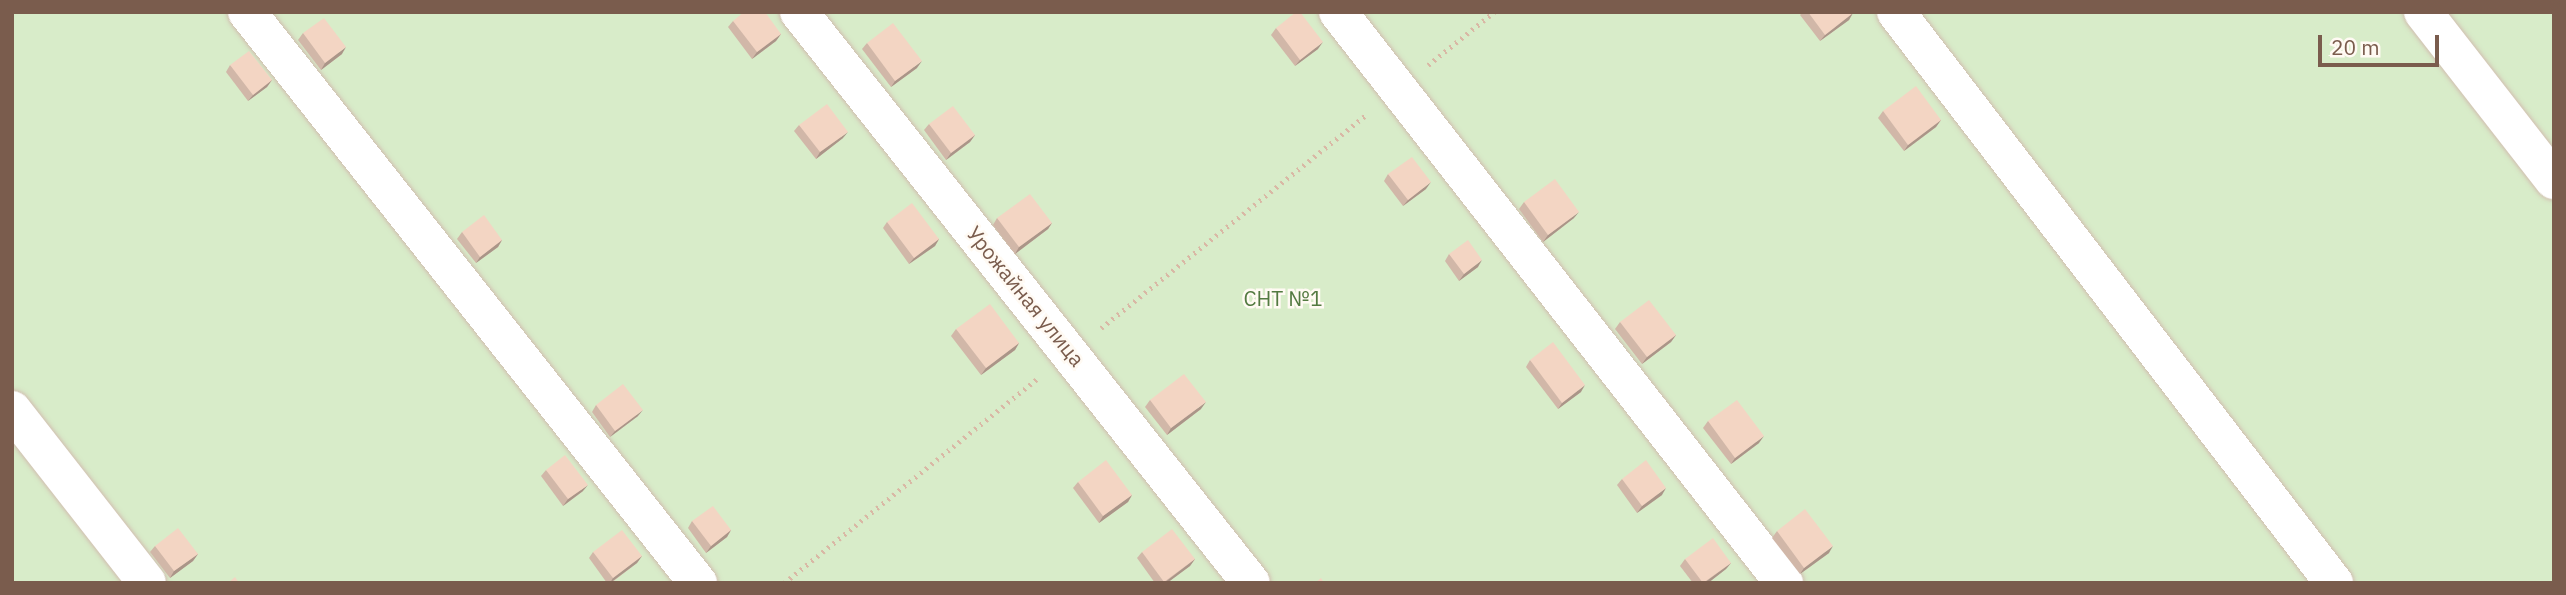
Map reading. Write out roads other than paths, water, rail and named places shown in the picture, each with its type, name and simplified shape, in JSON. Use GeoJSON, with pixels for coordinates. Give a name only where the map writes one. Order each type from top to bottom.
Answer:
{"type":"FeatureCollection","features":[{"type":"Feature","properties":{"kind":"street"},"geometry":{"type":"LineString","coordinates":[[247,12],[698,583]]}},
{"type":"Feature","properties":{"kind":"street","name":"Урожайная улица"},"geometry":{"type":"LineString","coordinates":[[799,12],[1071,352],[1251,583]]}},
{"type":"Feature","properties":{"kind":"street"},"geometry":{"type":"LineString","coordinates":[[1338,12],[1784,583]]}},
{"type":"Feature","properties":{"kind":"street"},"geometry":{"type":"LineString","coordinates":[[1896,12],[2334,583]]}},
{"type":"Feature","properties":{"kind":"street"},"geometry":{"type":"LineString","coordinates":[[2423,12],[2554,180]]}},
{"type":"Feature","properties":{"kind":"street"},"geometry":{"type":"LineString","coordinates":[[12,410],[147,583]]}},
{"type":"Feature","properties":{"kind":"park label","name":"СНТ №1"},"geometry":{"type":"Point","coordinates":[1283,298]}}]}
